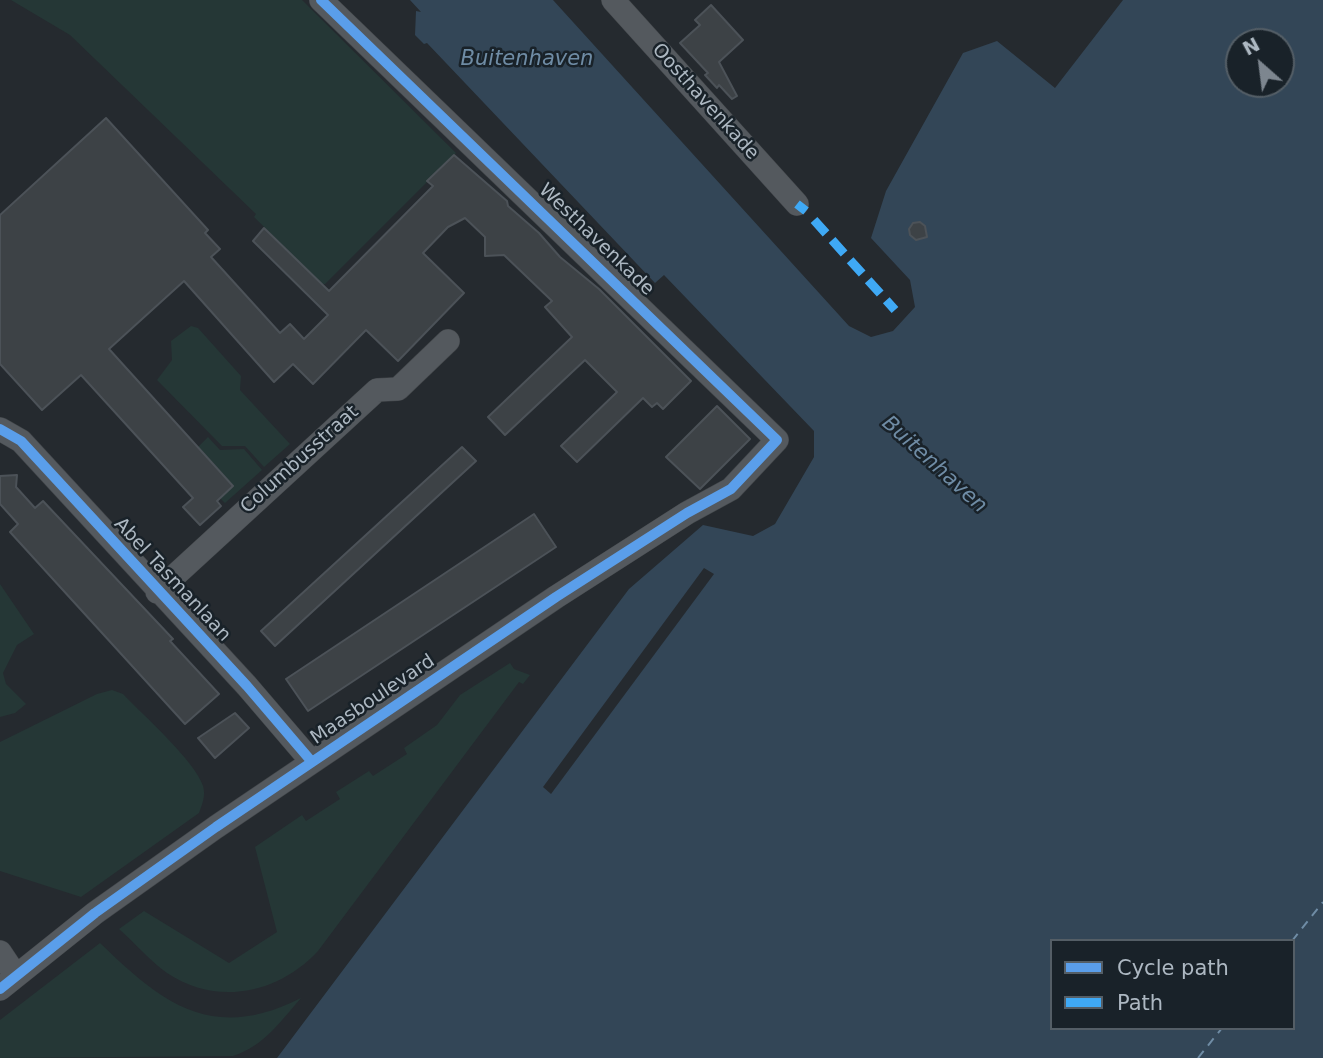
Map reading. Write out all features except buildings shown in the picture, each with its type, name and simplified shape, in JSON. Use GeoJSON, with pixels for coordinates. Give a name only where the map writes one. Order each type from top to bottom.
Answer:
{"type":"FeatureCollection","features":[{"type":"Feature","properties":{"kind":"street","name":"Westhavenkade"},"geometry":{"type":"LineString","coordinates":[[321,0],[777,440],[731,489],[707,503]]}},
{"type":"Feature","properties":{"kind":"street","name":"Oosthavenkade"},"geometry":{"type":"LineString","coordinates":[[613,0],[797,204]]}},
{"type":"Feature","properties":{"kind":"street","name":"Columbusstraat"},"geometry":{"type":"LineString","coordinates":[[157,592],[377,390],[398,389],[447,341]]}},
{"type":"Feature","properties":{"kind":"street","name":"Abel Tasmanlaan"},"geometry":{"type":"LineString","coordinates":[[0,429],[21,441],[247,687],[312,762]]}},
{"type":"Feature","properties":{"kind":"street","name":"Maasboulevard"},"geometry":{"type":"LineString","coordinates":[[8,983],[95,913],[312,762],[556,597],[707,503]]}},
{"type":"Feature","properties":{"kind":"street"},"geometry":{"type":"LineString","coordinates":[[0,952],[8,983]]}},
{"type":"Feature","properties":{"kind":"shaded area"},"geometry":{"type":"Polygon","coordinates":[[[11,0],[302,0],[456,153],[322,284],[254,217],[256,214],[70,35],[11,0]]]}},
{"type":"Feature","properties":{"kind":"shaded area"},"geometry":{"type":"Polygon","coordinates":[[[191,326],[198,328],[241,376],[240,390],[290,444],[264,467],[245,446],[222,446],[157,380],[172,360],[171,341],[191,326]]]}},
{"type":"Feature","properties":{"kind":"shaded area"},"geometry":{"type":"Polygon","coordinates":[[[208,437],[220,450],[244,449],[262,470],[225,503],[220,498],[233,485],[198,447],[208,437]]]}},
{"type":"Feature","properties":{"kind":"shaded area"},"geometry":{"type":"Polygon","coordinates":[[[0,584],[34,634],[17,645],[3,673],[6,684],[26,704],[15,713],[0,717],[0,584]]]}},
{"type":"Feature","properties":{"kind":"shaded area"},"geometry":{"type":"Polygon","coordinates":[[[510,663],[514,669],[530,675],[523,684],[519,682],[318,951],[285,977],[247,990],[207,990],[187,984],[167,973],[119,929],[144,911],[229,963],[277,932],[255,847],[302,815],[306,821],[340,799],[336,792],[369,771],[373,776],[407,754],[404,748],[437,725],[460,695],[510,663]]]}},
{"type":"Feature","properties":{"kind":"shaded area"},"geometry":{"type":"Polygon","coordinates":[[[112,690],[123,694],[190,764],[204,790],[199,813],[81,897],[0,871],[0,742],[97,694],[112,690]]]}},
{"type":"Feature","properties":{"kind":"shaded area"},"geometry":{"type":"Polygon","coordinates":[[[100,943],[145,984],[191,1010],[215,1016],[241,1017],[269,1011],[301,998],[263,1040],[233,1056],[0,1058],[0,1020],[100,943]]]}},
{"type":"Feature","properties":{"kind":"water","name":"Buitenhaven"},"geometry":{"type":"Polygon","coordinates":[[[410,0],[553,0],[849,326],[871,337],[893,331],[915,307],[910,280],[871,238],[886,191],[963,53],[997,41],[1055,88],[1123,0],[1323,0],[1323,1058],[277,1058],[629,589],[703,525],[753,536],[775,524],[814,457],[814,431],[664,275],[655,283],[427,43],[424,44],[415,35],[416,11],[421,12],[410,0]]]}},
{"type":"Feature","properties":{"kind":"pier"},"geometry":{"type":"Polygon","coordinates":[[[704,568],[714,574],[551,794],[543,787],[704,568]]]}},
{"type":"Feature","properties":{"kind":"ferry route"},"geometry":{"type":"LineString","coordinates":[[1294,939],[1323,902]]}},
{"type":"Feature","properties":{"kind":"ferry route"},"geometry":{"type":"LineString","coordinates":[[1198,1058],[1220,1030]]}},
{"type":"Feature","properties":{"kind":"marked path"},"geometry":{"type":"LineString","coordinates":[[797,204],[806,211]]}},
{"type":"Feature","properties":{"kind":"marked path"},"geometry":{"type":"LineString","coordinates":[[814,220],[895,310]]}},
{"type":"Feature","properties":{"kind":"cycle path"},"geometry":{"type":"LineString","coordinates":[[0,989],[95,913],[216,827],[556,597],[687,513],[731,489],[777,440],[321,0]]}},
{"type":"Feature","properties":{"kind":"cycle path"},"geometry":{"type":"LineString","coordinates":[[0,429],[21,441],[247,686],[312,762]]}}]}
